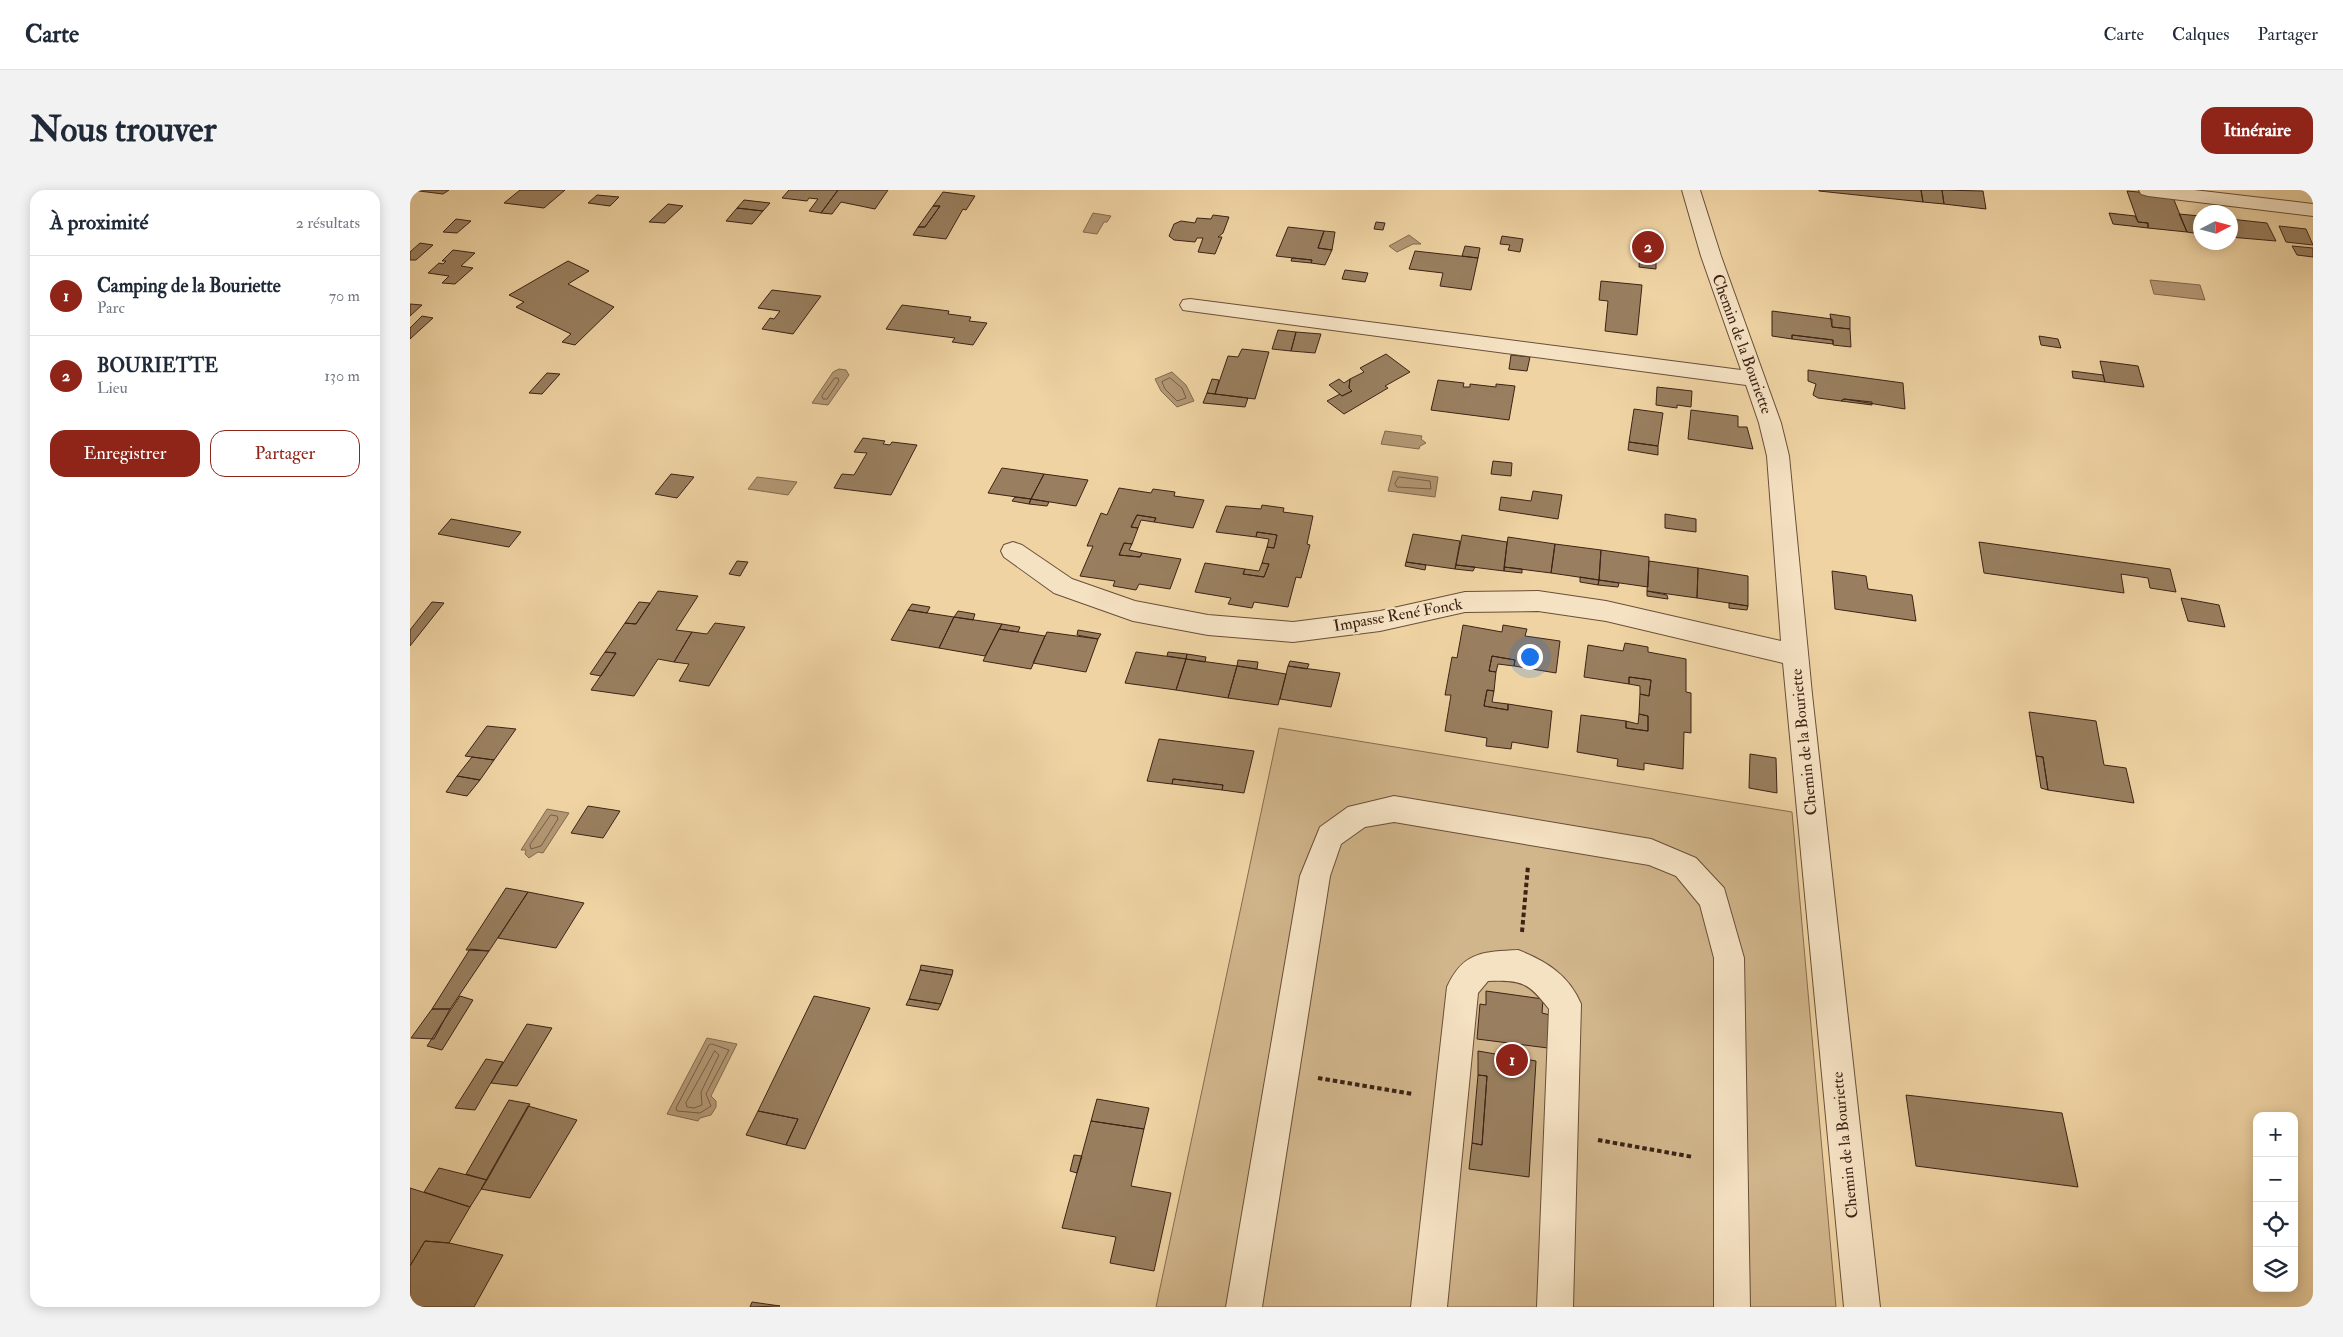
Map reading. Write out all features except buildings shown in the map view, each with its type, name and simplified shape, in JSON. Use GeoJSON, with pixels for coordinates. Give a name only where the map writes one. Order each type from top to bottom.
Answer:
{"type":"FeatureCollection","features":[{"type":"Feature","properties":{"kind":"street","name":"Chemin de la Bouriette"},"geometry":{"type":"LineString","coordinates":[[1691,190],[1710,256],[1770,423],[1778,456],[1795,655],[1862,1307]]}},
{"type":"Feature","properties":{"kind":"street"},"geometry":{"type":"LineString","coordinates":[[2148,190],[2313,210]]}},
{"type":"Feature","properties":{"kind":"street"},"geometry":{"type":"LineString","coordinates":[[1190,305],[1754,379]]}},
{"type":"Feature","properties":{"kind":"street","name":"Impasse René Fonck"},"geometry":{"type":"LineString","coordinates":[[1013,551],[1063,586],[1133,611],[1208,625],[1293,632],[1380,621],[1465,602],[1538,601],[1606,611],[1795,655]]}},
{"type":"Feature","properties":{"kind":"street"},"geometry":{"type":"LineString","coordinates":[[1244,1307],[1315,876],[1330,836],[1358,816],[1394,809],[1652,852],[1686,867],[1713,898],[1729,958],[1732,1307]]}},
{"type":"Feature","properties":{"kind":"street"},"geometry":{"type":"LineString","coordinates":[[1429,1307],[1463,987],[1481,967],[1518,965],[1546,980],[1565,1004],[1555,1307]]}},
{"type":"Feature","properties":{"kind":"path"},"geometry":{"type":"LineString","coordinates":[[1518,965],[1532,832]]}},
{"type":"Feature","properties":{"kind":"path"},"geometry":{"type":"LineString","coordinates":[[1283,1072],[1451,1100]]}},
{"type":"Feature","properties":{"kind":"path"},"geometry":{"type":"LineString","coordinates":[[1561,1133],[1731,1164]]}},
{"type":"Feature","properties":{"kind":"shaded area"},"geometry":{"type":"Polygon","coordinates":[[[1279,728],[1792,812],[1836,1307],[1156,1307],[1279,728]]]}},
{"type":"Feature","properties":{"kind":"water"},"geometry":{"type":"Polygon","coordinates":[[[1093,213],[1111,216],[1107,222],[1104,222],[1097,234],[1083,232],[1093,213]]]}},
{"type":"Feature","properties":{"kind":"water"},"geometry":{"type":"Polygon","coordinates":[[[1409,235],[1421,244],[1413,244],[1397,252],[1389,246],[1409,235]]]}},
{"type":"Feature","properties":{"kind":"water"},"geometry":{"type":"Polygon","coordinates":[[[2150,280],[2200,285],[2205,300],[2154,294],[2150,280]]]}},
{"type":"Feature","properties":{"kind":"water"},"geometry":{"type":"Polygon","coordinates":[[[839,369],[846,370],[849,375],[828,405],[812,403],[833,372],[839,369]]]}},
{"type":"Feature","properties":{"kind":"water"},"geometry":{"type":"Polygon","coordinates":[[[1172,372],[1186,385],[1194,401],[1177,407],[1161,391],[1155,379],[1172,372]]]}},
{"type":"Feature","properties":{"kind":"water"},"geometry":{"type":"Polygon","coordinates":[[[1385,431],[1422,436],[1421,439],[1426,443],[1420,446],[1419,449],[1381,444],[1385,431]]]}},
{"type":"Feature","properties":{"kind":"water"},"geometry":{"type":"Polygon","coordinates":[[[1393,471],[1438,477],[1435,497],[1388,491],[1393,471]]]}},
{"type":"Feature","properties":{"kind":"water"},"geometry":{"type":"Polygon","coordinates":[[[757,477],[797,482],[788,495],[748,489],[757,477]]]}},
{"type":"Feature","properties":{"kind":"water"},"geometry":{"type":"Polygon","coordinates":[[[547,809],[569,813],[543,853],[538,852],[529,858],[525,854],[526,850],[521,850],[547,809]]]}},
{"type":"Feature","properties":{"kind":"water"},"geometry":{"type":"Polygon","coordinates":[[[707,1038],[737,1044],[711,1096],[716,1101],[716,1107],[711,1115],[700,1118],[698,1121],[667,1114],[707,1038]]]}},
{"type":"Feature","properties":{"kind":"place","name":"BOURIETTE"},"geometry":{"type":"Point","coordinates":[1648,247]}},
{"type":"Feature","properties":{"kind":"place","name":"Camping de la Bouriette"},"geometry":{"type":"Point","coordinates":[1512,1060]}}]}
